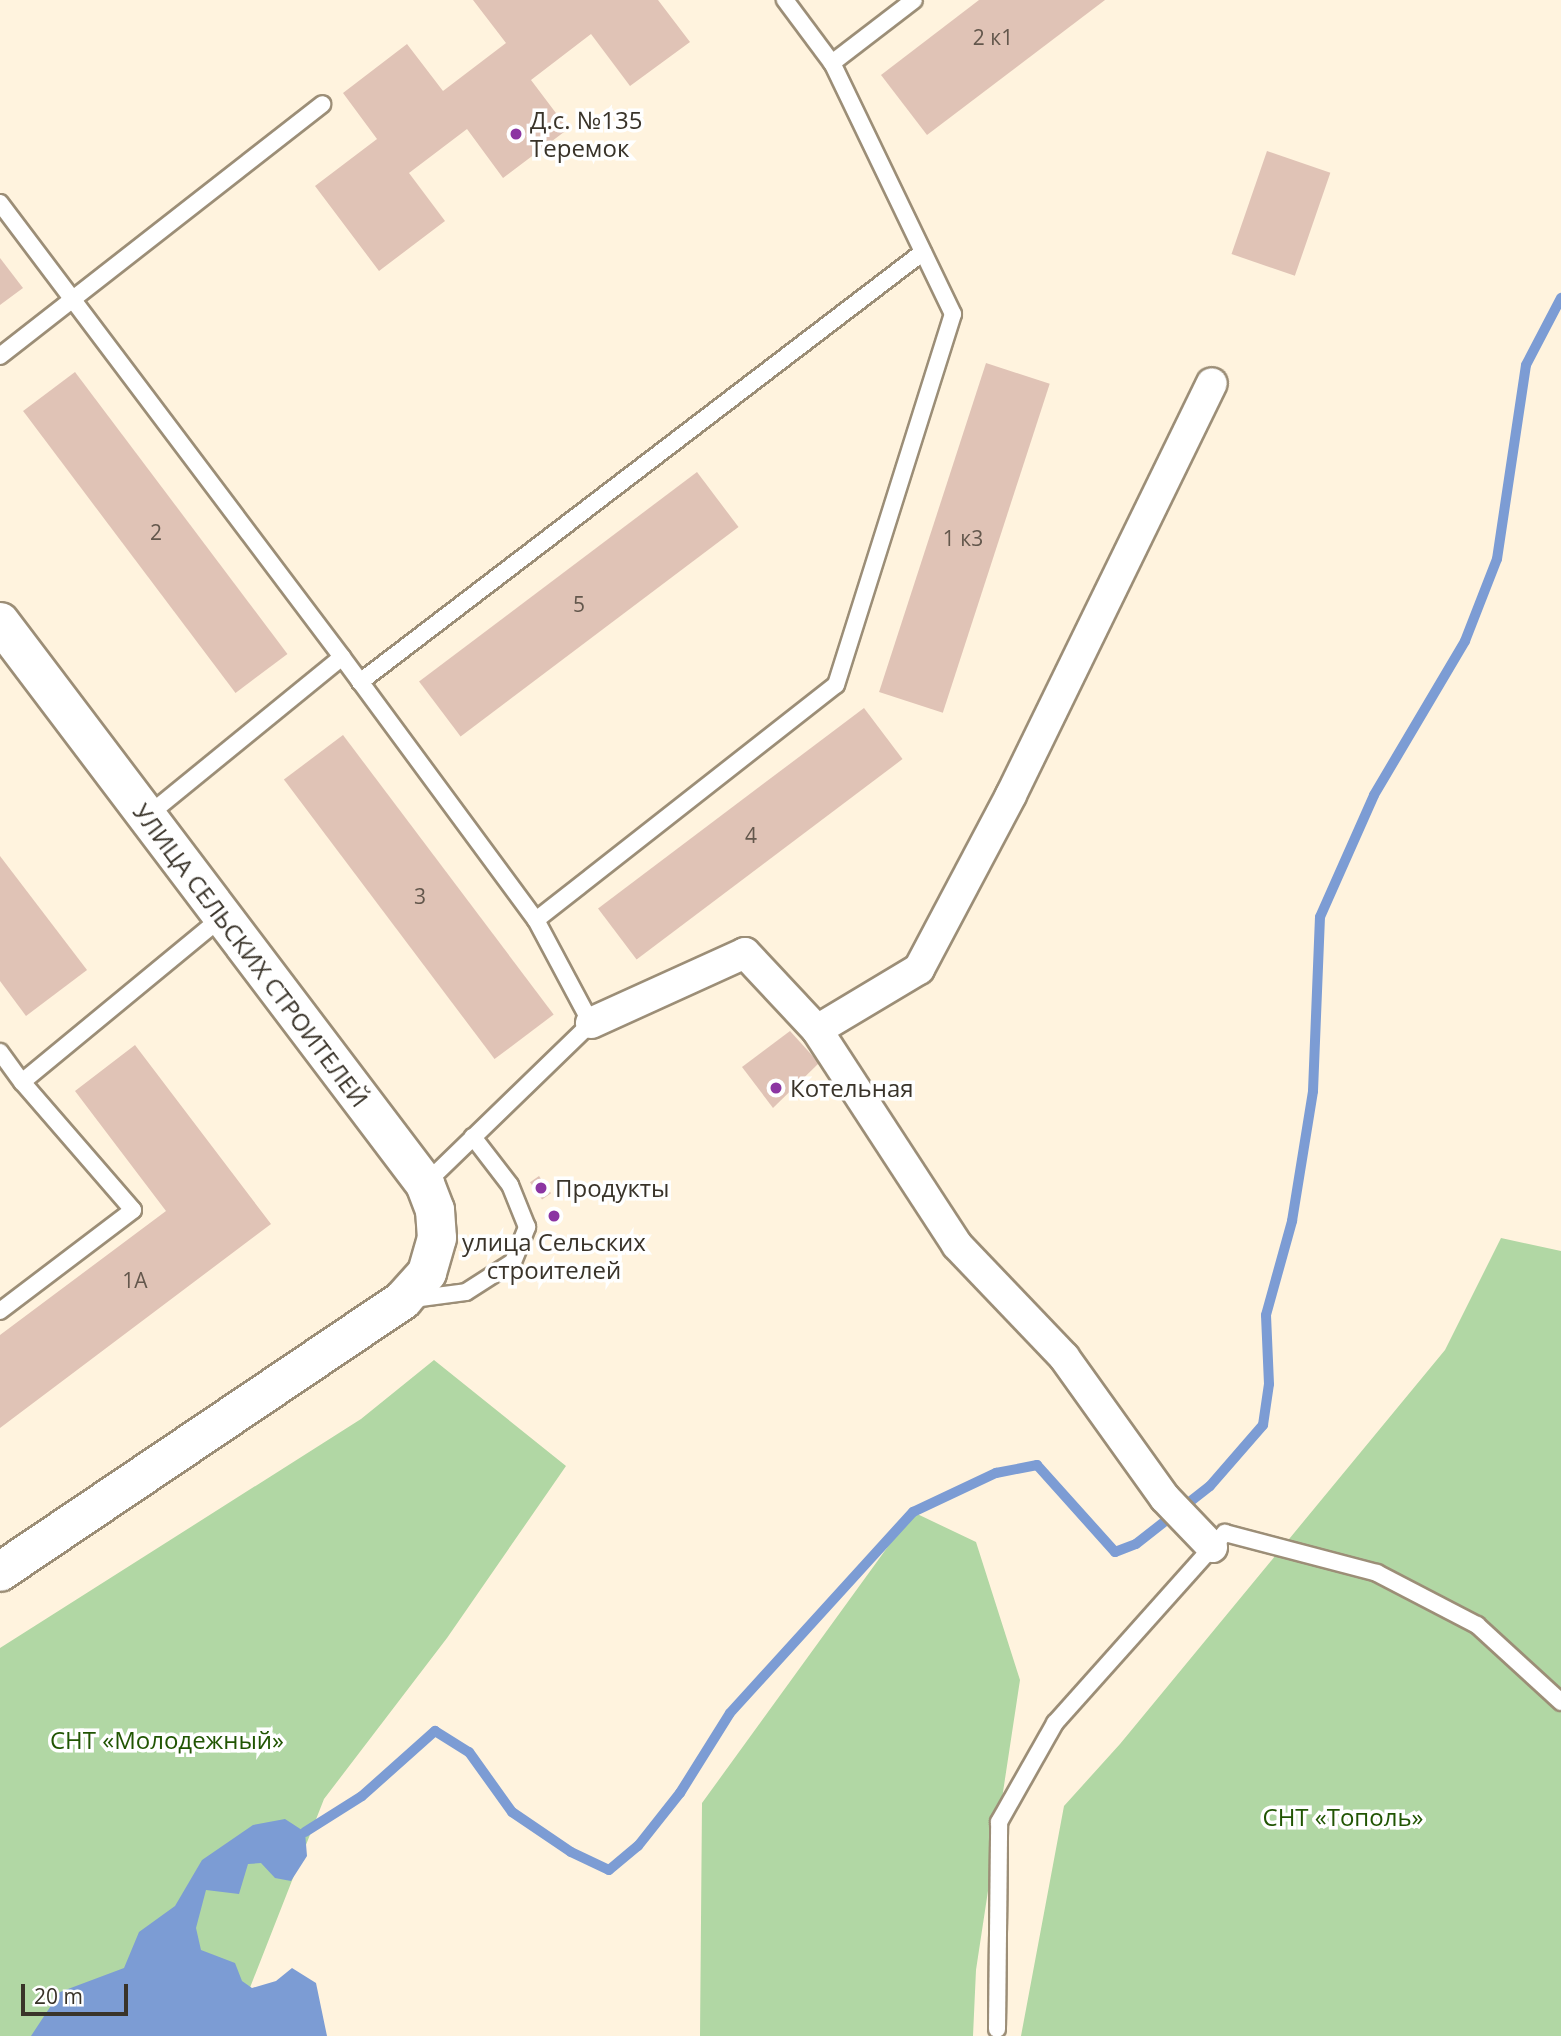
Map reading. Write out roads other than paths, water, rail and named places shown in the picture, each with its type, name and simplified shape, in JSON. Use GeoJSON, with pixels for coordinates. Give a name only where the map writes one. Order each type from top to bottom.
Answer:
{"type":"FeatureCollection","features":[{"type":"Feature","properties":{"kind":"street"},"geometry":{"type":"LineString","coordinates":[[817,1030],[919,969],[1011,795],[1212,383]]}},
{"type":"Feature","properties":{"kind":"street","name":"УЛИЦА СЕЛЬСКИХ СТРОИТЕЛЕЙ"},"geometry":{"type":"LineString","coordinates":[[0,622],[425,1184],[435,1210],[437,1238],[427,1273],[402,1300],[0,1572]]}},
{"type":"Feature","properties":{"kind":"street"},"geometry":{"type":"LineString","coordinates":[[592,1023],[745,953],[817,1030],[957,1245],[1064,1357],[1165,1497],[1203,1538]]}},
{"type":"Feature","properties":{"kind":"lane"},"geometry":{"type":"LineString","coordinates":[[536,920],[836,685],[953,314],[832,63],[785,0]]}},
{"type":"Feature","properties":{"kind":"lane"},"geometry":{"type":"LineString","coordinates":[[832,63],[914,0]]}},
{"type":"Feature","properties":{"kind":"lane"},"geometry":{"type":"LineString","coordinates":[[0,356],[322,104]]}},
{"type":"Feature","properties":{"kind":"lane"},"geometry":{"type":"LineString","coordinates":[[0,203],[536,920],[592,1023],[425,1184]]}},
{"type":"Feature","properties":{"kind":"lane"},"geometry":{"type":"LineString","coordinates":[[360,682],[923,252]]}},
{"type":"Feature","properties":{"kind":"lane"},"geometry":{"type":"LineString","coordinates":[[146,817],[342,657]]}},
{"type":"Feature","properties":{"kind":"lane"},"geometry":{"type":"LineString","coordinates":[[22,1082],[222,917]]}},
{"type":"Feature","properties":{"kind":"lane"},"geometry":{"type":"LineString","coordinates":[[0,1052],[22,1082],[133,1210],[0,1311]]}},
{"type":"Feature","properties":{"kind":"lane"},"geometry":{"type":"LineString","coordinates":[[402,1300],[466,1292],[513,1262],[527,1227],[510,1185],[473,1137]]}},
{"type":"Feature","properties":{"kind":"lane"},"geometry":{"type":"LineString","coordinates":[[998,2029],[999,1822],[1055,1723],[1203,1538],[1225,1533],[1377,1573],[1477,1625],[1561,1702]]}},
{"type":"Feature","properties":{"kind":"water"},"geometry":{"type":"Polygon","coordinates":[[[285,1819],[305,1832],[307,1856],[291,1881],[275,1878],[261,1863],[248,1864],[239,1894],[206,1890],[196,1928],[201,1950],[235,1963],[242,1981],[252,1988],[276,1981],[292,1968],[316,1983],[327,2036],[31,2036],[60,1992],[124,1968],[139,1932],[175,1906],[202,1860],[253,1825],[285,1819]]]}},
{"type":"Feature","properties":{"kind":"waterway"},"geometry":{"type":"LineString","coordinates":[[305,1832],[362,1796],[435,1731],[469,1752],[512,1812],[571,1852],[609,1870],[638,1846],[680,1793],[730,1713],[913,1512],[996,1473],[1037,1465],[1115,1552],[1136,1544],[1210,1486],[1263,1425],[1269,1384],[1266,1315],[1292,1221],[1313,1091],[1320,917],[1374,795],[1465,641],[1497,559],[1526,365],[1561,298]]}},
{"type":"Feature","properties":{"kind":"place","name":"Д.с. №135 Теремок"},"geometry":{"type":"Point","coordinates":[516,134]}},
{"type":"Feature","properties":{"kind":"place","name":"Котельная"},"geometry":{"type":"Point","coordinates":[776,1088]}},
{"type":"Feature","properties":{"kind":"place","name":"Продукты"},"geometry":{"type":"Point","coordinates":[541,1188]}},
{"type":"Feature","properties":{"kind":"place","name":"улица Сельских строителей"},"geometry":{"type":"Point","coordinates":[554,1216]}},
{"type":"Feature","properties":{"kind":"park label","name":"СНТ «Молодежный»"},"geometry":{"type":"Point","coordinates":[167,1740]}},
{"type":"Feature","properties":{"kind":"park label","name":"СНТ «Тополь»"},"geometry":{"type":"Point","coordinates":[1343,1817]}}]}
